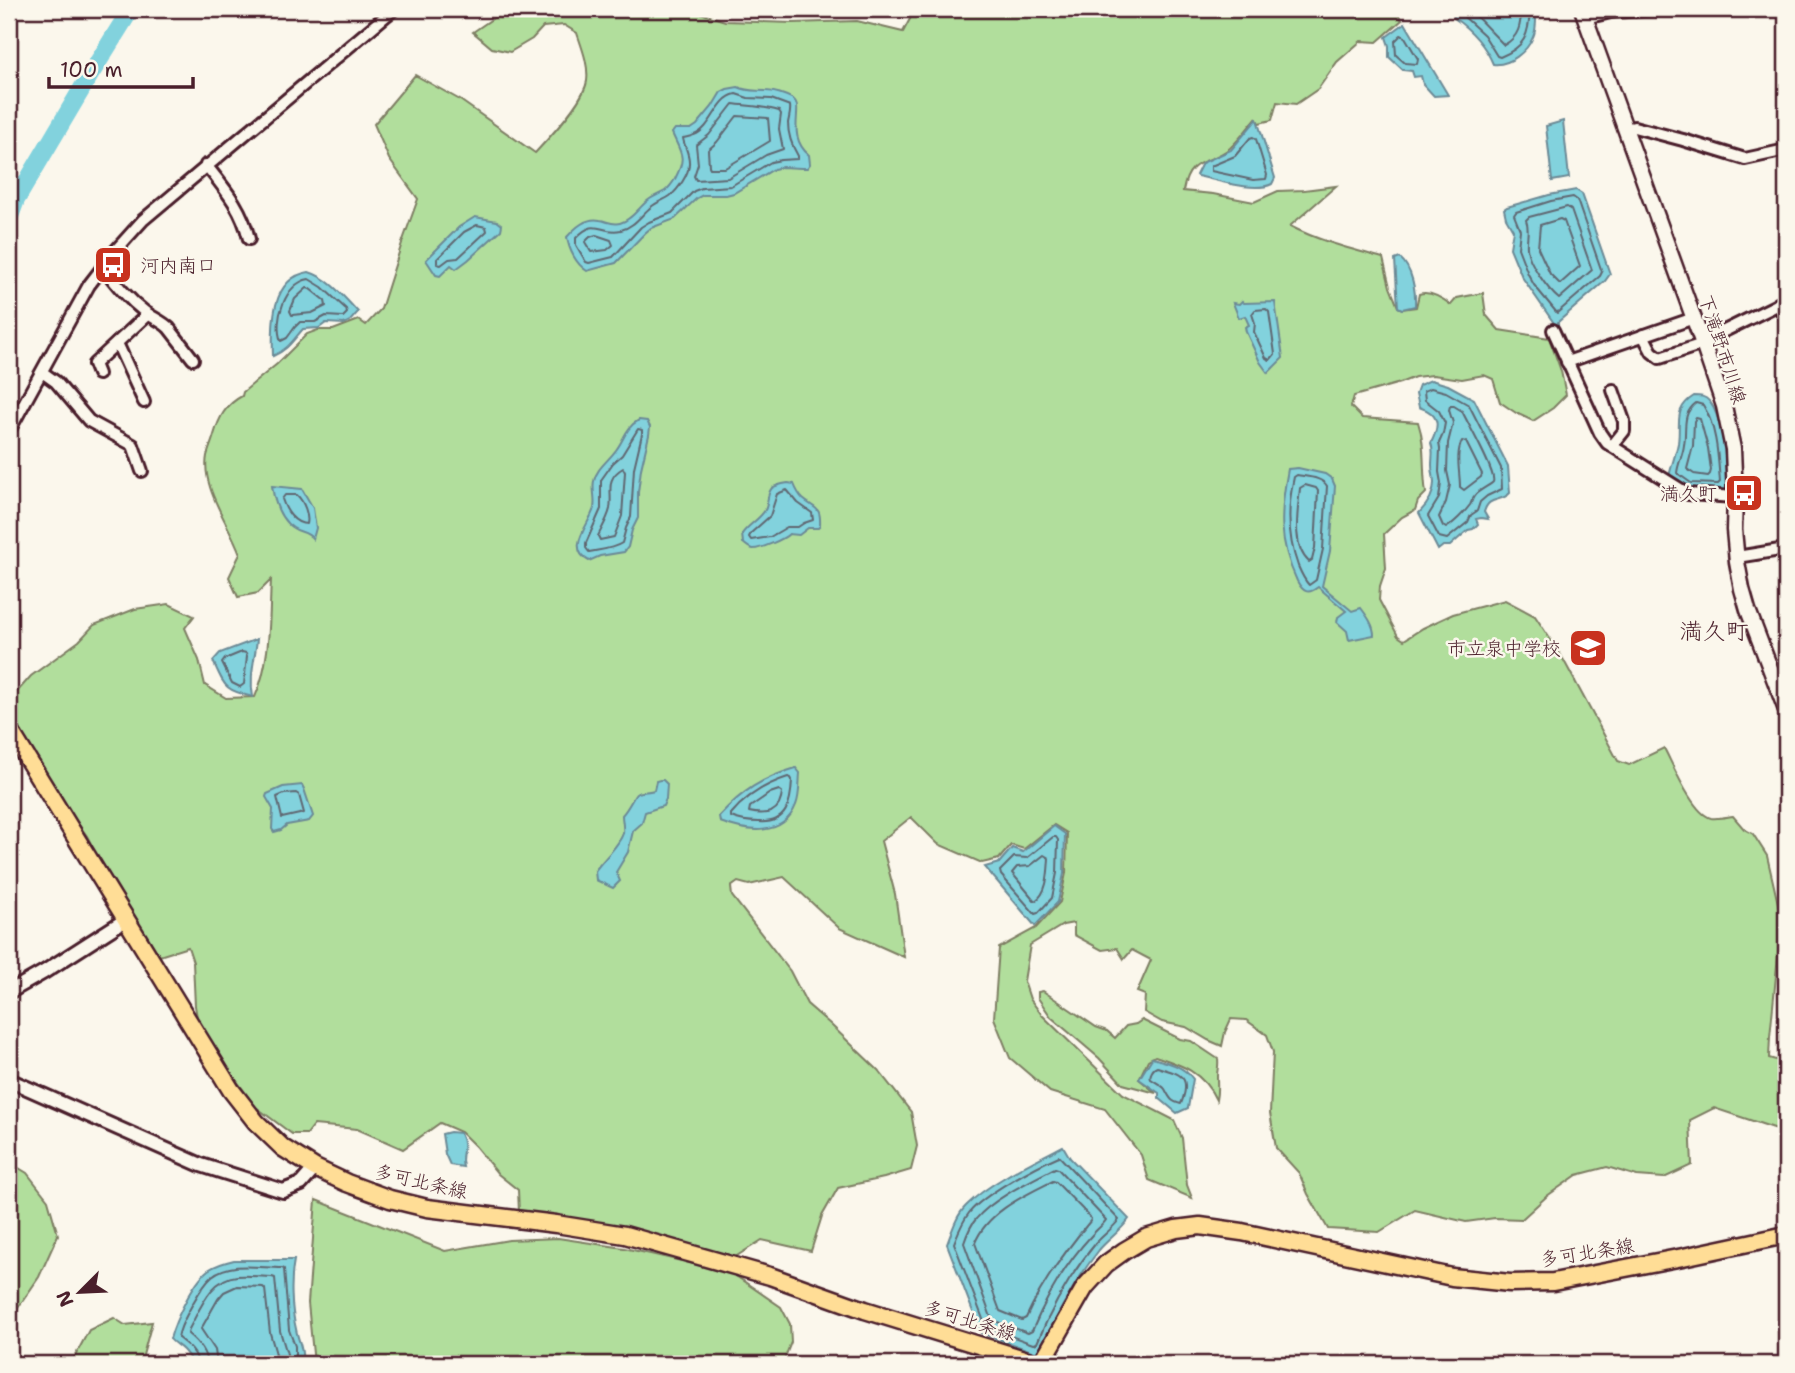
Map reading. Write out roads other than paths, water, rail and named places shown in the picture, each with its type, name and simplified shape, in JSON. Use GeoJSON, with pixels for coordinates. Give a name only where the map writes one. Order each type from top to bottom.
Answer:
{"type":"FeatureCollection","features":[{"type":"Feature","properties":{"kind":"main road","name":"下滝野市川線"},"geometry":{"type":"LineString","coordinates":[[1584,13],[1724,406],[1733,449],[1737,557],[1748,610],[1786,709]]}},
{"type":"Feature","properties":{"kind":"main road","name":"多可北条線"},"geometry":{"type":"LineString","coordinates":[[9,729],[231,1090],[256,1122],[283,1147],[315,1168],[390,1199],[427,1208],[625,1235],[770,1276],[865,1310],[1041,1364],[1086,1287],[1107,1264],[1146,1238],[1176,1229],[1200,1226],[1231,1231],[1452,1277],[1510,1283],[1553,1282],[1786,1235]]}},
{"type":"Feature","properties":{"kind":"street"},"geometry":{"type":"LineString","coordinates":[[9,431],[89,285],[143,219],[394,9]]}},
{"type":"Feature","properties":{"kind":"street"},"geometry":{"type":"LineString","coordinates":[[1584,13],[1659,9]]}},
{"type":"Feature","properties":{"kind":"street"},"geometry":{"type":"LineString","coordinates":[[1626,129],[1634,127],[1745,159],[1786,150]]}},
{"type":"Feature","properties":{"kind":"street"},"geometry":{"type":"LineString","coordinates":[[206,165],[239,209],[248,239]]}},
{"type":"Feature","properties":{"kind":"street"},"geometry":{"type":"LineString","coordinates":[[97,254],[122,293],[169,328],[193,359]]}},
{"type":"Feature","properties":{"kind":"street"},"geometry":{"type":"LineString","coordinates":[[1643,335],[1652,352],[1660,358],[1703,343],[1782,302],[1786,319]]}},
{"type":"Feature","properties":{"kind":"street"},"geometry":{"type":"LineString","coordinates":[[98,374],[94,364],[148,314]]}},
{"type":"Feature","properties":{"kind":"street"},"geometry":{"type":"LineString","coordinates":[[1567,362],[1694,318]]}},
{"type":"Feature","properties":{"kind":"street"},"geometry":{"type":"LineString","coordinates":[[1553,330],[1600,433],[1608,443],[1688,494],[1735,497]]}},
{"type":"Feature","properties":{"kind":"street"},"geometry":{"type":"LineString","coordinates":[[117,343],[144,402]]}},
{"type":"Feature","properties":{"kind":"street"},"geometry":{"type":"LineString","coordinates":[[42,372],[56,382],[89,421],[133,445],[142,471]]}},
{"type":"Feature","properties":{"kind":"street"},"geometry":{"type":"LineString","coordinates":[[1612,446],[1624,431],[1624,421],[1613,390]]}},
{"type":"Feature","properties":{"kind":"street"},"geometry":{"type":"LineString","coordinates":[[1737,557],[1786,549]]}},
{"type":"Feature","properties":{"kind":"street"},"geometry":{"type":"LineString","coordinates":[[9,992],[125,920]]}},
{"type":"Feature","properties":{"kind":"street"},"geometry":{"type":"LineString","coordinates":[[9,1080],[201,1165],[282,1191],[301,1184],[315,1168]]}},
{"type":"Feature","properties":{"kind":"water"},"geometry":{"type":"Polygon","coordinates":[[[1453,9],[1536,9],[1534,34],[1530,43],[1517,57],[1505,63],[1493,64],[1477,38],[1454,18],[1453,9]]]}},
{"type":"Feature","properties":{"kind":"water"},"geometry":{"type":"Polygon","coordinates":[[[1405,23],[1448,95],[1434,96],[1423,84],[1421,76],[1414,77],[1412,71],[1403,70],[1389,57],[1386,37],[1405,23]]]}},
{"type":"Feature","properties":{"kind":"water"},"geometry":{"type":"Polygon","coordinates":[[[738,87],[773,92],[793,99],[797,108],[798,139],[809,155],[810,164],[807,168],[774,169],[734,193],[703,195],[675,219],[651,228],[616,263],[587,271],[583,268],[569,247],[567,237],[590,220],[614,224],[624,222],[648,200],[666,190],[675,179],[682,160],[672,133],[675,129],[691,129],[697,125],[721,92],[738,87]]]}},
{"type":"Feature","properties":{"kind":"water"},"geometry":{"type":"Polygon","coordinates":[[[1257,119],[1275,178],[1272,184],[1246,186],[1196,175],[1202,163],[1231,150],[1257,119]]]}},
{"type":"Feature","properties":{"kind":"water"},"geometry":{"type":"Polygon","coordinates":[[[1563,121],[1569,178],[1552,181],[1546,126],[1563,121]]]}},
{"type":"Feature","properties":{"kind":"water"},"geometry":{"type":"Polygon","coordinates":[[[1576,190],[1582,194],[1610,274],[1556,326],[1522,277],[1510,248],[1513,230],[1504,209],[1576,190]]]}},
{"type":"Feature","properties":{"kind":"water"},"geometry":{"type":"Polygon","coordinates":[[[475,217],[497,221],[502,225],[501,230],[456,269],[451,265],[440,276],[436,275],[426,260],[459,227],[475,217]]]}},
{"type":"Feature","properties":{"kind":"water"},"geometry":{"type":"Polygon","coordinates":[[[1400,258],[1410,274],[1415,300],[1415,306],[1402,309],[1398,307],[1395,260],[1400,258]]]}},
{"type":"Feature","properties":{"kind":"water"},"geometry":{"type":"Polygon","coordinates":[[[309,272],[330,283],[358,312],[344,324],[326,323],[319,328],[303,329],[286,348],[273,356],[274,318],[280,293],[296,276],[309,272]]]}},
{"type":"Feature","properties":{"kind":"water"},"geometry":{"type":"Polygon","coordinates":[[[1242,301],[1275,302],[1283,358],[1268,373],[1246,332],[1245,327],[1249,325],[1245,316],[1239,318],[1233,303],[1239,304],[1242,301]]]}},
{"type":"Feature","properties":{"kind":"water"},"geometry":{"type":"Polygon","coordinates":[[[1431,380],[1448,385],[1474,399],[1508,466],[1510,493],[1489,503],[1484,512],[1488,519],[1476,519],[1478,524],[1473,529],[1468,530],[1450,546],[1443,546],[1438,550],[1419,513],[1434,488],[1431,443],[1437,426],[1431,413],[1419,407],[1416,393],[1419,385],[1431,380]]]}},
{"type":"Feature","properties":{"kind":"water"},"geometry":{"type":"Polygon","coordinates":[[[1694,396],[1707,399],[1718,419],[1728,491],[1697,490],[1669,477],[1678,443],[1680,411],[1694,396]]]}},
{"type":"Feature","properties":{"kind":"water"},"geometry":{"type":"Polygon","coordinates":[[[639,420],[647,421],[650,427],[641,469],[638,518],[628,547],[624,552],[600,556],[589,561],[582,556],[579,543],[594,508],[595,477],[628,430],[639,420]]]}},
{"type":"Feature","properties":{"kind":"water"},"geometry":{"type":"Polygon","coordinates":[[[1298,468],[1325,474],[1332,479],[1335,486],[1330,551],[1322,586],[1352,611],[1361,608],[1368,617],[1374,635],[1349,640],[1347,631],[1337,622],[1338,617],[1346,611],[1318,587],[1306,591],[1297,581],[1286,553],[1282,512],[1288,469],[1298,468]]]}},
{"type":"Feature","properties":{"kind":"water"},"geometry":{"type":"Polygon","coordinates":[[[794,484],[802,497],[817,509],[820,526],[808,528],[799,535],[789,534],[761,547],[749,548],[743,543],[742,534],[765,510],[772,488],[794,484]]]}},
{"type":"Feature","properties":{"kind":"water"},"geometry":{"type":"Polygon","coordinates":[[[272,486],[302,489],[313,508],[316,528],[313,539],[284,520],[272,486]]]}},
{"type":"Feature","properties":{"kind":"water"},"geometry":{"type":"Polygon","coordinates":[[[257,639],[252,675],[253,697],[227,686],[213,661],[220,653],[257,639]]]}},
{"type":"Feature","properties":{"kind":"water"},"geometry":{"type":"Polygon","coordinates":[[[796,768],[800,773],[799,794],[790,816],[782,823],[773,828],[752,830],[720,822],[719,816],[745,792],[773,776],[796,768]]]}},
{"type":"Feature","properties":{"kind":"water"},"geometry":{"type":"Polygon","coordinates":[[[663,780],[667,784],[666,799],[663,806],[645,812],[642,823],[633,831],[628,852],[616,872],[620,881],[613,888],[596,880],[595,871],[621,838],[622,815],[636,794],[654,790],[656,781],[663,780]]]}},
{"type":"Feature","properties":{"kind":"water"},"geometry":{"type":"Polygon","coordinates":[[[302,785],[313,816],[309,821],[287,825],[274,832],[273,809],[267,794],[283,787],[302,785]]]}},
{"type":"Feature","properties":{"kind":"water"},"geometry":{"type":"Polygon","coordinates":[[[1054,826],[1065,834],[1064,874],[1058,902],[1035,926],[985,867],[999,863],[1012,848],[1023,852],[1054,826]]]}},
{"type":"Feature","properties":{"kind":"water"},"geometry":{"type":"Polygon","coordinates":[[[1152,1058],[1180,1068],[1193,1079],[1188,1108],[1177,1113],[1159,1098],[1159,1093],[1139,1079],[1152,1058]]]}},
{"type":"Feature","properties":{"kind":"water"},"geometry":{"type":"Polygon","coordinates":[[[460,1133],[463,1167],[450,1165],[445,1154],[442,1134],[460,1133]]]}},
{"type":"Feature","properties":{"kind":"water"},"geometry":{"type":"Polygon","coordinates":[[[1063,1146],[1070,1158],[1129,1219],[1099,1250],[1073,1287],[1040,1354],[981,1333],[947,1244],[960,1214],[975,1197],[1012,1173],[1063,1146]]]}},
{"type":"Feature","properties":{"kind":"water"},"geometry":{"type":"Polygon","coordinates":[[[234,1260],[294,1260],[292,1303],[302,1349],[302,1362],[199,1364],[191,1360],[170,1339],[196,1283],[208,1270],[234,1260]]]}},
{"type":"Feature","properties":{"kind":"waterway"},"geometry":{"type":"LineString","coordinates":[[9,219],[16,200],[131,9]]}},
{"type":"Feature","properties":{"kind":"place","name":"河内南口"},"geometry":{"type":"Point","coordinates":[113,265]}},
{"type":"Feature","properties":{"kind":"place","name":"満久町"},"geometry":{"type":"Point","coordinates":[1744,493]}},
{"type":"Feature","properties":{"kind":"place","name":"市立泉中学校"},"geometry":{"type":"Point","coordinates":[1588,648]}},
{"type":"Feature","properties":{"kind":"district","name":"満久町"},"geometry":{"type":"Point","coordinates":[1714,631]}}]}
